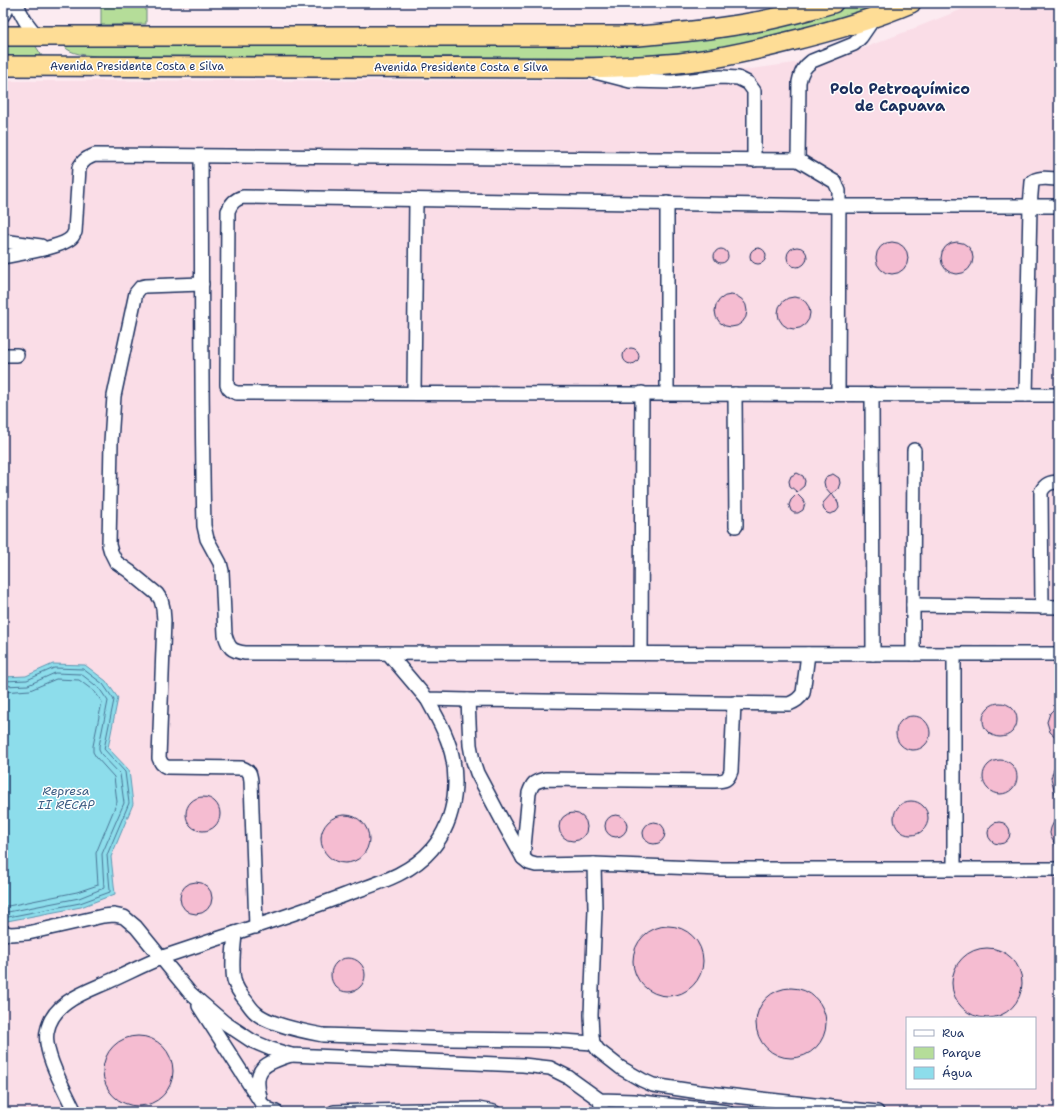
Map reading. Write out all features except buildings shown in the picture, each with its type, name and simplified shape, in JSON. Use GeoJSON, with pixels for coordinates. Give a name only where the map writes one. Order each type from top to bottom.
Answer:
{"type":"FeatureCollection","features":[{"type":"Feature","properties":{"kind":"highway"},"geometry":{"type":"LineString","coordinates":[[3,36],[638,36],[697,31],[756,22],[832,3]]}},
{"type":"Feature","properties":{"kind":"highway","name":"Avenida Presidente Costa e Silva"},"geometry":{"type":"LineString","coordinates":[[3,66],[632,67],[661,65],[711,58],[753,50],[874,18],[910,4]]}},
{"type":"Feature","properties":{"kind":"highway"},"geometry":{"type":"LineString","coordinates":[[37,36],[56,58],[68,66]]}},
{"type":"Feature","properties":{"kind":"street"},"geometry":{"type":"LineString","coordinates":[[3,15],[10,3]]}},
{"type":"Feature","properties":{"kind":"street"},"geometry":{"type":"LineString","coordinates":[[17,3],[25,22],[37,36]]}},
{"type":"Feature","properties":{"kind":"street"},"geometry":{"type":"LineString","coordinates":[[798,160],[799,88],[801,73],[812,61],[854,44],[861,37],[874,18]]}},
{"type":"Feature","properties":{"kind":"street"},"geometry":{"type":"LineString","coordinates":[[579,68],[630,82],[672,82],[721,77],[738,78],[748,83],[754,91],[754,160]]}},
{"type":"Feature","properties":{"kind":"street"},"geometry":{"type":"LineString","coordinates":[[3,257],[50,247],[73,237],[75,232],[79,168],[82,161],[95,155],[798,160],[835,182],[839,191],[838,394]]}},
{"type":"Feature","properties":{"kind":"street"},"geometry":{"type":"LineString","coordinates":[[201,156],[202,439],[204,526],[207,539],[220,563],[222,571],[225,635],[231,648],[236,652],[1059,654]]}},
{"type":"Feature","properties":{"kind":"street"},"geometry":{"type":"LineString","coordinates":[[1026,395],[1030,206],[1032,182],[1033,180],[1038,179],[1059,179]]}},
{"type":"Feature","properties":{"kind":"street"},"geometry":{"type":"LineString","coordinates":[[1059,206],[839,206],[243,197],[233,201],[228,211],[227,218],[227,385],[228,389],[236,393],[414,392],[1059,395]]}},
{"type":"Feature","properties":{"kind":"street"},"geometry":{"type":"LineString","coordinates":[[414,392],[416,200]]}},
{"type":"Feature","properties":{"kind":"street"},"geometry":{"type":"LineString","coordinates":[[667,204],[667,393]]}},
{"type":"Feature","properties":{"kind":"street"},"geometry":{"type":"LineString","coordinates":[[3,241],[50,247]]}},
{"type":"Feature","properties":{"kind":"street"},"geometry":{"type":"LineString","coordinates":[[202,284],[145,286],[141,287],[136,293],[114,396],[111,442],[109,545],[116,562],[157,594],[161,600],[163,608],[164,620],[159,758],[161,762],[167,767],[242,768],[250,772],[256,927]]}},
{"type":"Feature","properties":{"kind":"street"},"geometry":{"type":"LineString","coordinates":[[3,355],[17,355]]}},
{"type":"Feature","properties":{"kind":"street"},"geometry":{"type":"LineString","coordinates":[[641,653],[642,393]]}},
{"type":"Feature","properties":{"kind":"street"},"geometry":{"type":"LineString","coordinates":[[735,394],[736,526]]}},
{"type":"Feature","properties":{"kind":"street"},"geometry":{"type":"LineString","coordinates":[[872,394],[873,654]]}},
{"type":"Feature","properties":{"kind":"street"},"geometry":{"type":"LineString","coordinates":[[913,654],[914,450]]}},
{"type":"Feature","properties":{"kind":"street"},"geometry":{"type":"LineString","coordinates":[[1042,607],[1041,492],[1048,484],[1059,482]]}},
{"type":"Feature","properties":{"kind":"street"},"geometry":{"type":"LineString","coordinates":[[913,604],[1059,607]]}},
{"type":"Feature","properties":{"kind":"street"},"geometry":{"type":"LineString","coordinates":[[75,1112],[50,1059],[46,1044],[50,1021],[62,1006],[76,996],[161,958],[313,908],[386,880],[412,868],[432,849],[445,828],[453,806],[456,785],[453,761],[447,739],[427,699],[388,653]]}},
{"type":"Feature","properties":{"kind":"street"},"geometry":{"type":"LineString","coordinates":[[427,699],[789,704],[795,702],[803,693],[808,654]]}},
{"type":"Feature","properties":{"kind":"street"},"geometry":{"type":"LineString","coordinates":[[954,654],[954,869]]}},
{"type":"Feature","properties":{"kind":"street"},"geometry":{"type":"LineString","coordinates":[[468,700],[470,745],[475,767],[523,858],[529,863],[536,865],[594,864],[728,869],[1059,868]]}},
{"type":"Feature","properties":{"kind":"street"},"geometry":{"type":"LineString","coordinates":[[523,858],[529,793],[532,784],[536,781],[545,779],[723,781],[729,777],[731,771],[734,703]]}},
{"type":"Feature","properties":{"kind":"street"},"geometry":{"type":"LineString","coordinates":[[594,864],[595,909],[591,1016],[593,1043],[598,1050],[621,1068],[653,1085],[700,1092],[877,1112]]}},
{"type":"Feature","properties":{"kind":"street"},"geometry":{"type":"LineString","coordinates":[[3,932],[10,934],[28,933],[103,916],[124,917],[136,927],[190,993],[262,1104],[268,1109],[276,1112]]}},
{"type":"Feature","properties":{"kind":"street"},"geometry":{"type":"LineString","coordinates":[[235,933],[234,982],[242,997],[256,1014],[266,1020],[323,1035],[548,1040],[593,1043]]}},
{"type":"Feature","properties":{"kind":"street"},"geometry":{"type":"LineString","coordinates":[[190,993],[225,1023],[252,1041],[291,1055],[523,1065],[550,1068],[568,1077],[601,1106],[634,1101],[726,1112]]}},
{"type":"Feature","properties":{"kind":"street"},"geometry":{"type":"LineString","coordinates":[[262,1104],[258,1087],[259,1076],[263,1067],[272,1061],[291,1055]]}},
{"type":"Feature","properties":{"kind":"street"},"geometry":{"type":"LineString","coordinates":[[334,1112],[365,1110],[478,1109],[494,1112]]}},
{"type":"Feature","properties":{"kind":"shaded area"},"geometry":{"type":"Polygon","coordinates":[[[978,3],[1059,3],[1059,1112],[3,1112],[3,81],[673,80],[844,56],[978,3]]]}},
{"type":"Feature","properties":{"kind":"green space"},"geometry":{"type":"Polygon","coordinates":[[[101,3],[146,3],[146,24],[101,25],[101,3]]]}},
{"type":"Feature","properties":{"kind":"green space"},"geometry":{"type":"Polygon","coordinates":[[[859,3],[885,3],[839,19],[745,44],[689,52],[626,57],[97,56],[75,53],[64,46],[603,45],[805,18],[859,3]]]}},
{"type":"Feature","properties":{"kind":"green space"},"geometry":{"type":"Polygon","coordinates":[[[3,45],[35,45],[42,56],[3,56],[3,45]]]}},
{"type":"Feature","properties":{"kind":"water","name":"Represa II RECAP"},"geometry":{"type":"Polygon","coordinates":[[[53,664],[85,665],[106,681],[118,698],[108,748],[129,770],[133,804],[111,857],[115,894],[81,907],[7,921],[3,920],[3,677],[26,676],[53,664]]]}},
{"type":"Feature","properties":{"kind":"district","name":"Polo Petroquímico de Capuava"},"geometry":{"type":"Point","coordinates":[900,98]}}]}
